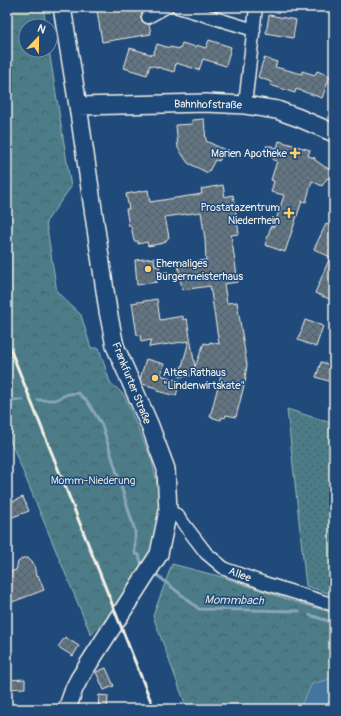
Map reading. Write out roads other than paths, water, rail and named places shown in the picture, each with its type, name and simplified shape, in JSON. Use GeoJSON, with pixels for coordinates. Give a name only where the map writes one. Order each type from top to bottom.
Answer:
{"type":"FeatureCollection","features":[{"type":"Feature","properties":{"kind":"main road","name":"Frankfurter Straße"},"geometry":{"type":"LineString","coordinates":[[62,7],[108,312],[115,346],[150,426],[166,469],[168,511],[159,554],[79,679],[67,709]]}},
{"type":"Feature","properties":{"kind":"main road","name":"Bahnhofstraße"},"geometry":{"type":"LineString","coordinates":[[78,106],[206,103],[245,105],[277,110],[334,133]]}},
{"type":"Feature","properties":{"kind":"street"},"geometry":{"type":"LineString","coordinates":[[148,17],[166,7]]}},
{"type":"Feature","properties":{"kind":"street"},"geometry":{"type":"LineString","coordinates":[[178,7],[254,30]]}},
{"type":"Feature","properties":{"kind":"street"},"geometry":{"type":"LineString","coordinates":[[245,105],[256,7]]}},
{"type":"Feature","properties":{"kind":"street","name":"Allee"},"geometry":{"type":"LineString","coordinates":[[168,511],[177,515],[206,552],[225,569],[334,605]]}},
{"type":"Feature","properties":{"kind":"water"},"geometry":{"type":"Polygon","coordinates":[[[334,678],[334,698],[325,709],[299,709],[312,684],[334,678]]]}},
{"type":"Feature","properties":{"kind":"waterway","name":"Mommbach"},"geometry":{"type":"LineString","coordinates":[[38,400],[55,400],[68,394],[78,393],[87,401],[102,425],[135,531],[135,554],[139,555],[142,566]]}},
{"type":"Feature","properties":{"kind":"waterway","name":"Mommbach"},"geometry":{"type":"LineString","coordinates":[[7,400],[23,400]]}},
{"type":"Feature","properties":{"kind":"waterway","name":"Mommbach"},"geometry":{"type":"LineString","coordinates":[[157,575],[199,609],[299,611]]}},
{"type":"Feature","properties":{"kind":"waterway","name":"Mommbach"},"geometry":{"type":"LineString","coordinates":[[310,615],[334,623]]}},
{"type":"Feature","properties":{"kind":"railway"},"geometry":{"type":"LineString","coordinates":[[7,341],[154,709]]}},
{"type":"Feature","properties":{"kind":"place","name":"Marien Apotheke"},"geometry":{"type":"Point","coordinates":[295,153]}},
{"type":"Feature","properties":{"kind":"place","name":"Prostatazentrum Niederrhein"},"geometry":{"type":"Point","coordinates":[289,213]}},
{"type":"Feature","properties":{"kind":"place","name":"Ehemaliges Bürgermeisterhaus"},"geometry":{"type":"Point","coordinates":[148,269]}},
{"type":"Feature","properties":{"kind":"place","name":"Altes Rathaus \"Lindenwirtskate\""},"geometry":{"type":"Point","coordinates":[155,378]}},
{"type":"Feature","properties":{"kind":"park label","name":"Momm-Niederung"},"geometry":{"type":"Point","coordinates":[93,480]}}]}
